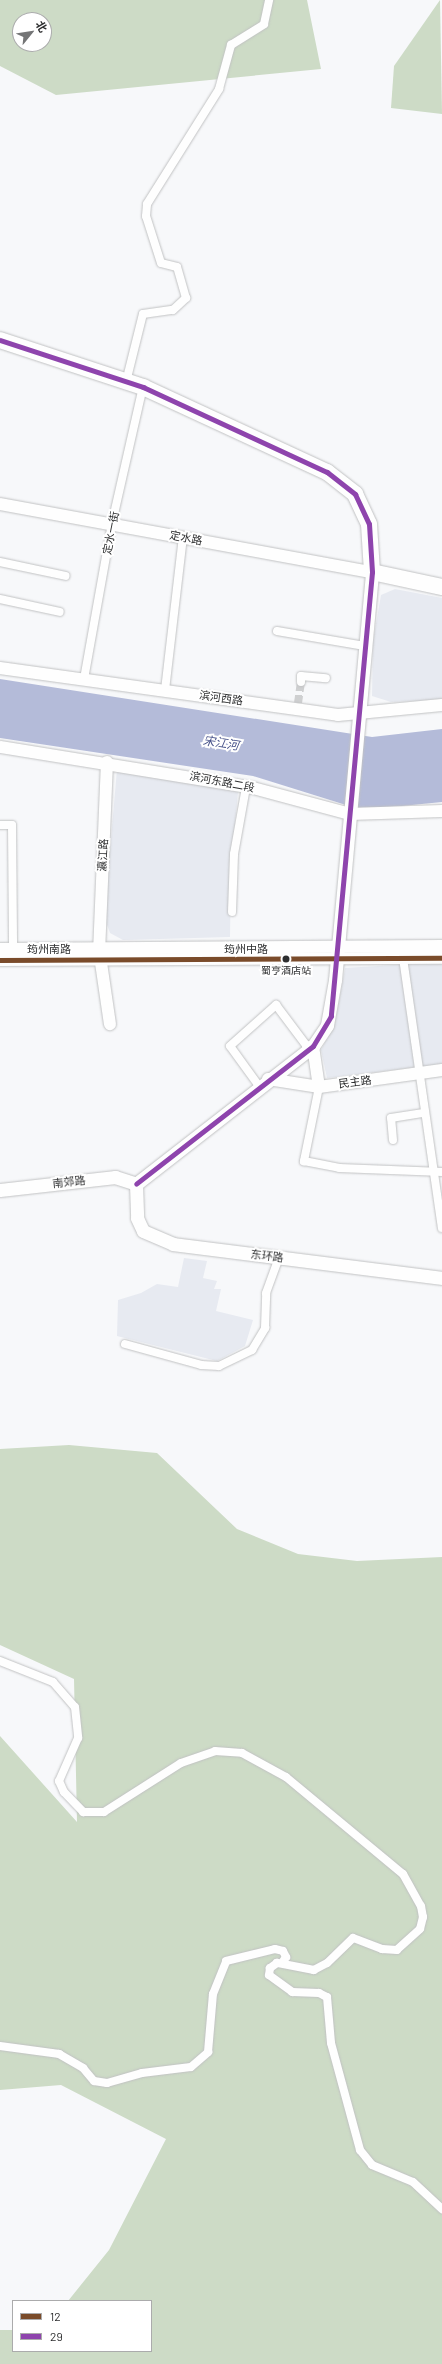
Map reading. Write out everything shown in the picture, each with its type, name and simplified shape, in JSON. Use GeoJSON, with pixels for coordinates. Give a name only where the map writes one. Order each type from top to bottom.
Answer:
{"type":"FeatureCollection","features":[{"type":"Feature","properties":{"kind":"highway"},"geometry":{"type":"LineString","coordinates":[[0,340],[143,387],[327,472],[355,494],[369,524],[372,572],[442,587]]}},
{"type":"Feature","properties":{"kind":"main road"},"geometry":{"type":"LineString","coordinates":[[136,1184],[263,1083],[313,1046],[331,1016],[358,730],[361,714],[365,646],[372,572]]}},
{"type":"Feature","properties":{"kind":"main road","name":"南郊路"},"geometry":{"type":"LineString","coordinates":[[0,1190],[116,1177],[136,1184]]}},
{"type":"Feature","properties":{"kind":"main road","name":"东环路"},"geometry":{"type":"LineString","coordinates":[[136,1184],[137,1218],[149,1236],[173,1244],[442,1278]]}},
{"type":"Feature","properties":{"kind":"street"},"geometry":{"type":"LineString","coordinates":[[126,382],[143,314],[173,310],[186,298],[177,267],[161,262],[146,216],[147,204],[219,89],[231,45],[264,24],[270,0]]}},
{"type":"Feature","properties":{"kind":"street","name":"定水一街"},"geometry":{"type":"LineString","coordinates":[[84,679],[112,523],[143,387]]}},
{"type":"Feature","properties":{"kind":"street","name":"定水路"},"geometry":{"type":"LineString","coordinates":[[0,504],[112,523],[372,572]]}},
{"type":"Feature","properties":{"kind":"street"},"geometry":{"type":"LineString","coordinates":[[165,690],[183,537]]}},
{"type":"Feature","properties":{"kind":"street"},"geometry":{"type":"LineString","coordinates":[[0,562],[66,576]]}},
{"type":"Feature","properties":{"kind":"street"},"geometry":{"type":"LineString","coordinates":[[0,599],[60,612]]}},
{"type":"Feature","properties":{"kind":"street"},"geometry":{"type":"LineString","coordinates":[[277,631],[365,646]]}},
{"type":"Feature","properties":{"kind":"street","name":"滨河西路"},"geometry":{"type":"LineString","coordinates":[[0,668],[298,706],[338,715],[361,714],[381,709],[442,705]]}},
{"type":"Feature","properties":{"kind":"street"},"geometry":{"type":"LineString","coordinates":[[301,682],[301,676],[326,678]]}},
{"type":"Feature","properties":{"kind":"street","name":"滨河东路二段"},"geometry":{"type":"LineString","coordinates":[[0,747],[107,762],[246,787],[350,814],[442,811]]}},
{"type":"Feature","properties":{"kind":"street","name":"瀛江路"},"geometry":{"type":"LineString","coordinates":[[107,762],[99,949],[110,1024]]}},
{"type":"Feature","properties":{"kind":"street"},"geometry":{"type":"LineString","coordinates":[[232,912],[234,854],[246,787]]}},
{"type":"Feature","properties":{"kind":"street"},"geometry":{"type":"LineString","coordinates":[[0,824],[12,825],[13,949]]}},
{"type":"Feature","properties":{"kind":"street","name":"筠州中路"},"geometry":{"type":"LineString","coordinates":[[101,962],[336,954],[442,946]]}},
{"type":"Feature","properties":{"kind":"street","name":"筠州南路"},"geometry":{"type":"LineString","coordinates":[[0,949],[99,949]]}},
{"type":"Feature","properties":{"kind":"street","name":"筠州中路"},"geometry":{"type":"LineString","coordinates":[[99,949],[336,954],[403,958],[442,958]]}},
{"type":"Feature","properties":{"kind":"street"},"geometry":{"type":"LineString","coordinates":[[403,958],[417,1074],[433,1172],[437,1182],[442,1228]]}},
{"type":"Feature","properties":{"kind":"street","name":"筠州南路"},"geometry":{"type":"LineString","coordinates":[[0,960],[101,962]]}},
{"type":"Feature","properties":{"kind":"street"},"geometry":{"type":"LineString","coordinates":[[263,1083],[230,1046],[276,1006],[306,1045],[313,1046],[319,1086],[304,1161],[339,1168],[442,1172]]}},
{"type":"Feature","properties":{"kind":"street","name":"民主路"},"geometry":{"type":"LineString","coordinates":[[263,1083],[319,1086],[442,1070]]}},
{"type":"Feature","properties":{"kind":"street"},"geometry":{"type":"LineString","coordinates":[[393,1140],[391,1118],[424,1114]]}},
{"type":"Feature","properties":{"kind":"street"},"geometry":{"type":"LineString","coordinates":[[126,1344],[201,1365],[219,1366],[252,1350],[264,1328],[266,1293],[279,1257]]}},
{"type":"Feature","properties":{"kind":"street"},"geometry":{"type":"LineString","coordinates":[[0,1661],[53,1682],[75,1708],[78,1738],[59,1780],[64,1792],[83,1812],[104,1812],[180,1764],[215,1751],[242,1753],[286,1777],[374,1849],[403,1874],[421,1906],[420,1929],[397,1950],[382,1949],[353,1938],[327,1963],[314,1970],[282,1963]]}},
{"type":"Feature","properties":{"kind":"street"},"geometry":{"type":"LineString","coordinates":[[0,2046],[59,2054],[83,2068],[94,2081],[107,2083],[142,2073],[191,2067],[208,2052],[213,1994],[226,1961],[275,1949],[283,1951],[286,1957],[282,1963],[270,1968],[269,1975],[278,1984],[292,1992],[319,1993],[327,1998],[331,2043],[360,2150],[372,2165],[413,2182],[442,2209]]}},
{"type":"Feature","properties":{"kind":"shaded area"},"geometry":{"type":"Polygon","coordinates":[[[395,589],[442,598],[442,700],[391,702],[372,696],[373,641],[381,595],[395,589]]]}},
{"type":"Feature","properties":{"kind":"shaded area"},"geometry":{"type":"Polygon","coordinates":[[[117,769],[238,792],[231,867],[230,937],[123,940],[110,933],[106,922],[107,886],[117,769]]]}},
{"type":"Feature","properties":{"kind":"shaded area"},"geometry":{"type":"Polygon","coordinates":[[[442,962],[442,1064],[327,1078],[321,1050],[335,1024],[345,968],[442,962]]]}},
{"type":"Feature","properties":{"kind":"shaded area"},"geometry":{"type":"Polygon","coordinates":[[[184,1258],[207,1261],[203,1278],[217,1281],[214,1289],[221,1289],[216,1311],[253,1320],[245,1346],[217,1361],[117,1336],[118,1300],[141,1293],[157,1284],[178,1287],[184,1258]]]}},
{"type":"Feature","properties":{"kind":"green space"},"geometry":{"type":"Polygon","coordinates":[[[0,0],[307,0],[321,69],[56,95],[0,66],[0,0]]]}},
{"type":"Feature","properties":{"kind":"green space"},"geometry":{"type":"Polygon","coordinates":[[[440,0],[442,114],[391,108],[394,66],[440,0]]]}},
{"type":"Feature","properties":{"kind":"green space"},"geometry":{"type":"Polygon","coordinates":[[[69,1445],[157,1453],[237,1529],[298,1554],[357,1561],[442,1557],[442,2364],[0,2364],[0,2330],[12,2330],[12,2352],[152,2352],[152,2300],[69,2300],[109,2250],[166,2139],[61,2085],[0,2090],[0,1736],[77,1822],[74,1679],[0,1645],[0,1449],[69,1445]]]}},
{"type":"Feature","properties":{"kind":"water","name":"宋江河"},"geometry":{"type":"Polygon","coordinates":[[[0,679],[372,737],[442,729],[442,802],[362,810],[253,776],[0,738],[0,679]]]}},
{"type":"Feature","properties":{"kind":"tunnel"},"geometry":{"type":"LineString","coordinates":[[298,703],[301,682]]}},
{"type":"Feature","properties":{"kind":"transit line","name":"29"},"geometry":{"type":"LineString","coordinates":[[0,340],[143,387],[327,472],[355,494],[369,524],[372,572],[331,1016],[313,1046],[136,1184]]}},
{"type":"Feature","properties":{"kind":"transit line","name":"12"},"geometry":{"type":"LineString","coordinates":[[0,960],[442,958]]}},
{"type":"Feature","properties":{"kind":"place","name":"蜀亨酒店站"},"geometry":{"type":"Point","coordinates":[286,959]}}]}
